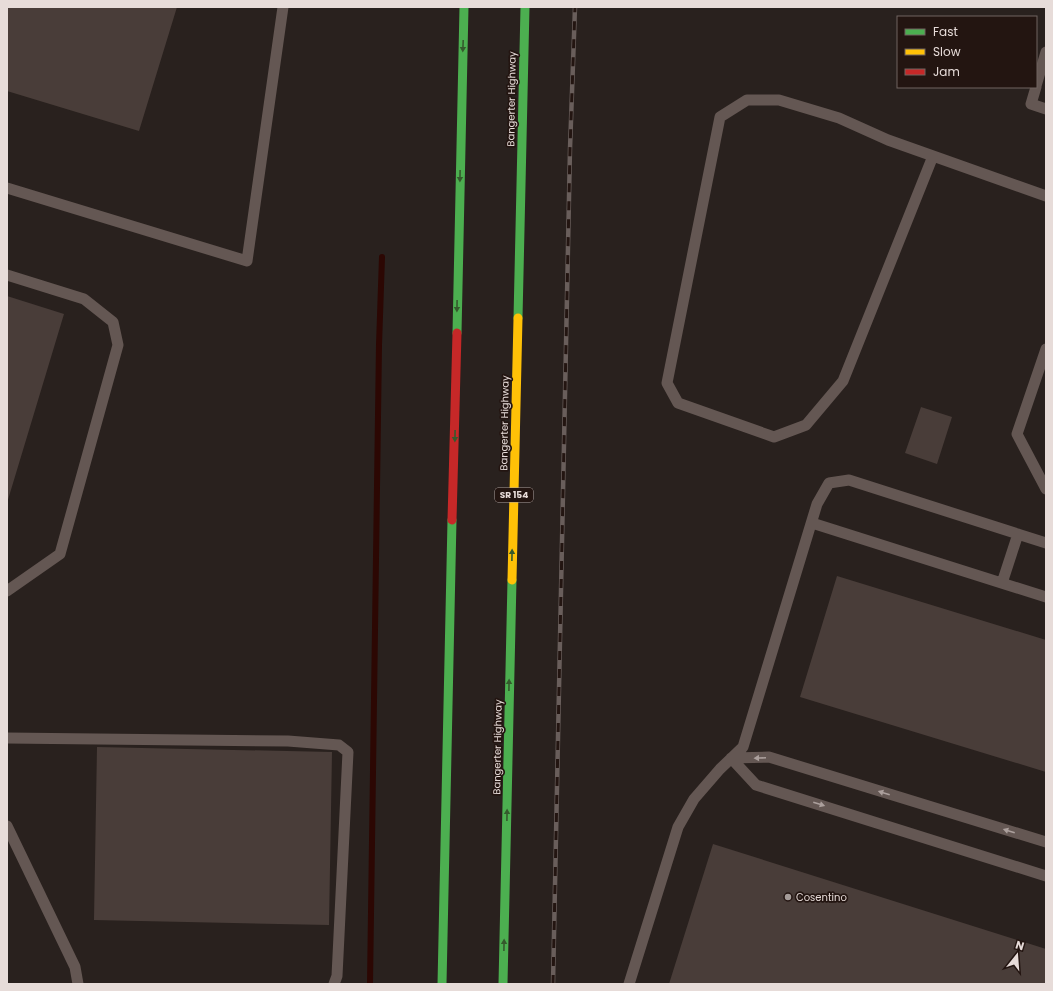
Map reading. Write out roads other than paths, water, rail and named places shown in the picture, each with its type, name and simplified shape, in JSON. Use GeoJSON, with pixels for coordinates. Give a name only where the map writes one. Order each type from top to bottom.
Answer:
{"type":"FeatureCollection","features":[{"type":"Feature","properties":{"kind":"highway"},"geometry":{"type":"LineString","coordinates":[[442,984],[464,7]]}},
{"type":"Feature","properties":{"kind":"highway","name":"Bangerter Highway"},"geometry":{"type":"LineString","coordinates":[[503,984],[525,7]]}},
{"type":"Feature","properties":{"kind":"lane"},"geometry":{"type":"LineString","coordinates":[[7,188],[247,261],[283,7]]}},
{"type":"Feature","properties":{"kind":"lane"},"geometry":{"type":"LineString","coordinates":[[1037,83],[1046,52]]}},
{"type":"Feature","properties":{"kind":"lane"},"geometry":{"type":"LineString","coordinates":[[1035,88],[1030,104],[1046,109]]}},
{"type":"Feature","properties":{"kind":"lane"},"geometry":{"type":"LineString","coordinates":[[933,156],[843,381],[806,425],[774,437],[678,403],[667,383],[720,117],[748,100],[780,100],[840,118],[888,140],[1046,196]]}},
{"type":"Feature","properties":{"kind":"lane"},"geometry":{"type":"LineString","coordinates":[[7,275],[84,299],[113,322],[118,345],[60,554],[7,591]]}},
{"type":"Feature","properties":{"kind":"lane"},"geometry":{"type":"LineString","coordinates":[[1046,349],[1017,434],[1046,489]]}},
{"type":"Feature","properties":{"kind":"lane"},"geometry":{"type":"LineString","coordinates":[[629,984],[678,827],[694,798],[743,747],[817,504],[829,483],[850,480],[1046,542]]}},
{"type":"Feature","properties":{"kind":"lane"},"geometry":{"type":"LineString","coordinates":[[812,523],[1046,597]]}},
{"type":"Feature","properties":{"kind":"lane"},"geometry":{"type":"LineString","coordinates":[[1002,583],[1018,534]]}},
{"type":"Feature","properties":{"kind":"lane"},"geometry":{"type":"LineString","coordinates":[[7,738],[288,741],[339,745],[348,752],[337,976],[334,984]]}},
{"type":"Feature","properties":{"kind":"lane"},"geometry":{"type":"LineString","coordinates":[[731,758],[768,757],[1046,842]]}},
{"type":"Feature","properties":{"kind":"lane"},"geometry":{"type":"LineString","coordinates":[[731,758],[756,785],[1046,876]]}},
{"type":"Feature","properties":{"kind":"lane"},"geometry":{"type":"LineString","coordinates":[[7,826],[75,967],[78,984]]}},
{"type":"Feature","properties":{"kind":"waterway"},"geometry":{"type":"LineString","coordinates":[[370,984],[379,345],[382,257]]}},
{"type":"Feature","properties":{"kind":"railway"},"geometry":{"type":"LineString","coordinates":[[553,984],[570,149],[575,7]]}},
{"type":"Feature","properties":{"kind":"place","name":"Cosentino"},"geometry":{"type":"Point","coordinates":[788,897]}}]}
